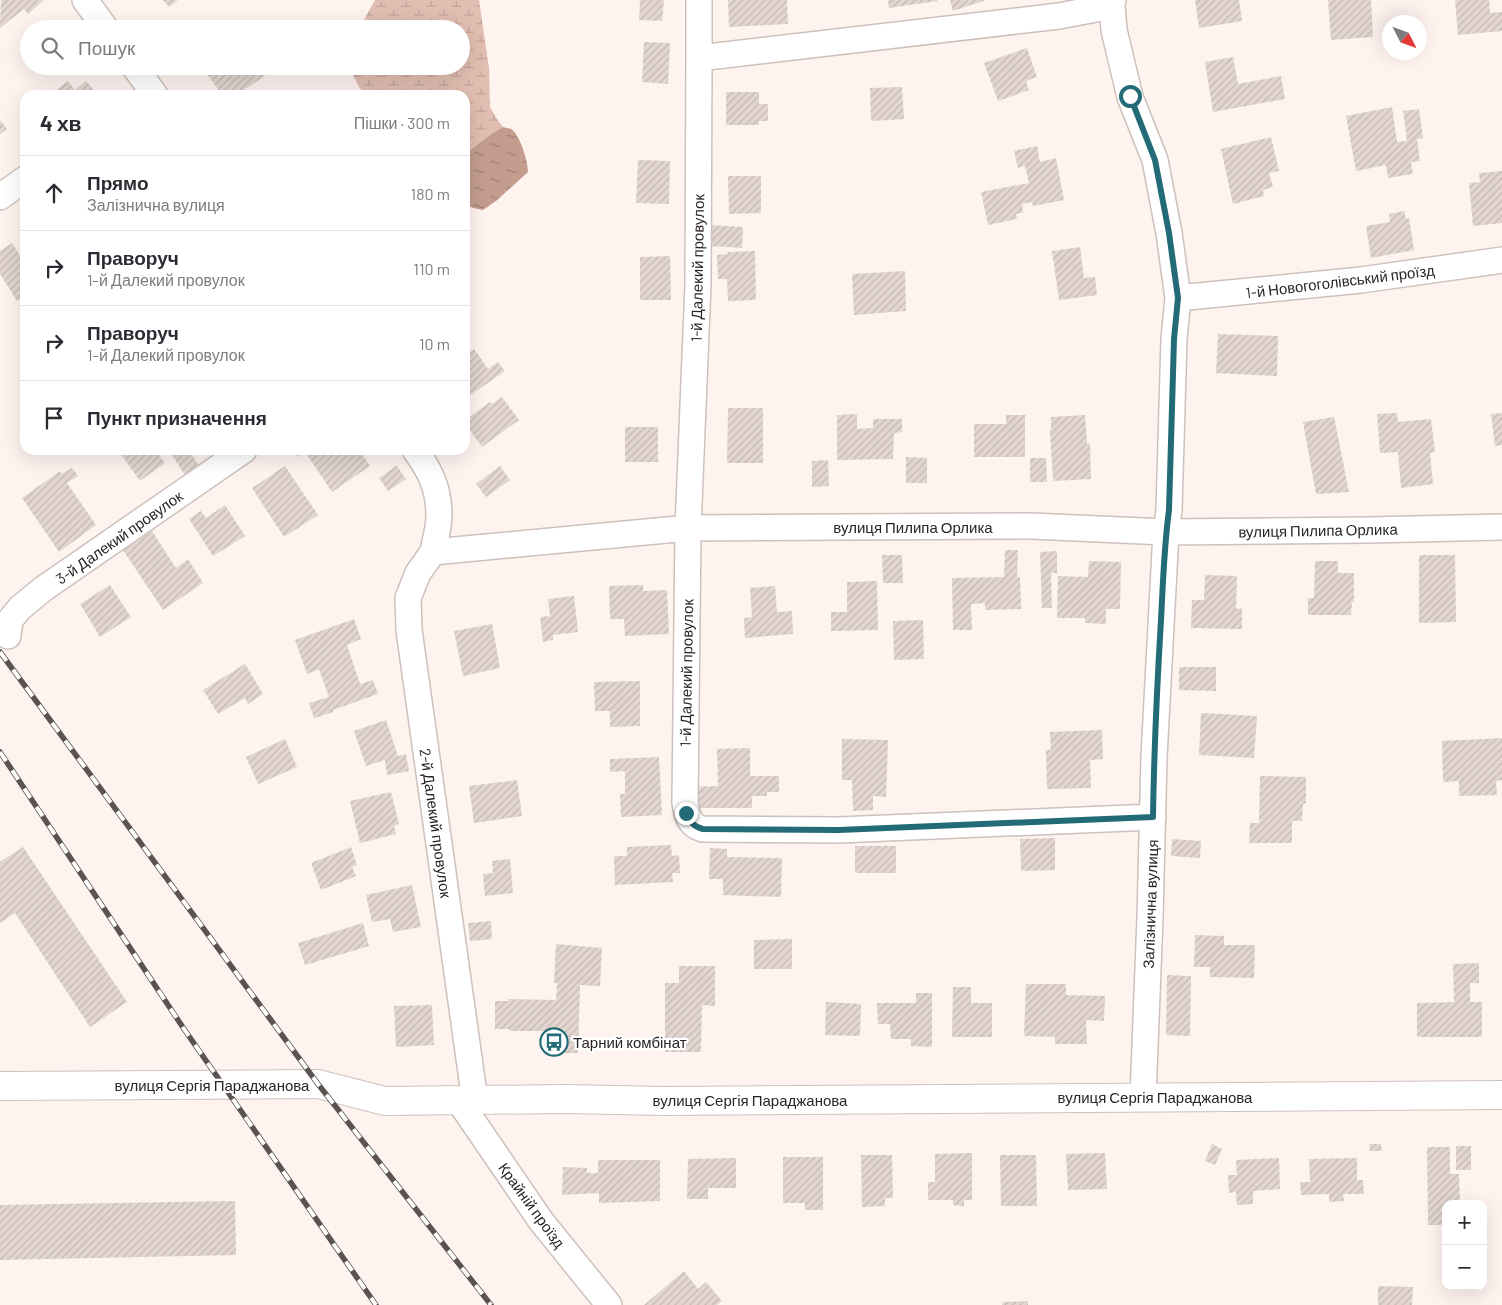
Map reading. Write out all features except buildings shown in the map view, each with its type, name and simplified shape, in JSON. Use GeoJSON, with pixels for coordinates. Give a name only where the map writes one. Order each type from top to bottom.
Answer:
{"type":"FeatureCollection","features":[{"type":"Feature","properties":{"kind":"main road","name":"вулиця Сергія Параджанова"},"geometry":{"type":"LineString","coordinates":[[0,1086],[318,1084],[385,1102],[566,1099],[664,1101],[1502,1096]]}},
{"type":"Feature","properties":{"kind":"street"},"geometry":{"type":"LineString","coordinates":[[85,0],[99,20]]}},
{"type":"Feature","properties":{"kind":"street","name":"1-й Далекий провулок"},"geometry":{"type":"LineString","coordinates":[[699,0],[698,284],[688,528],[685,803],[686,813],[690,821],[696,827],[703,829],[839,830],[1153,817]]}},
{"type":"Feature","properties":{"kind":"street"},"geometry":{"type":"LineString","coordinates":[[698,58],[1058,16],[1112,3]]}},
{"type":"Feature","properties":{"kind":"street","name":"Залізнична вулиця"},"geometry":{"type":"LineString","coordinates":[[1112,3],[1114,30],[1130,96],[1155,160],[1169,233],[1178,298],[1174,339],[1169,510],[1166,532],[1154,748],[1143,1097]]}},
{"type":"Feature","properties":{"kind":"street"},"geometry":{"type":"LineString","coordinates":[[139,75],[149,90]]}},
{"type":"Feature","properties":{"kind":"street"},"geometry":{"type":"LineString","coordinates":[[0,197],[20,183]]}},
{"type":"Feature","properties":{"kind":"street","name":"1-й Новогоголівський проїзд"},"geometry":{"type":"LineString","coordinates":[[1178,298],[1361,280],[1502,260]]}},
{"type":"Feature","properties":{"kind":"street","name":"3-й Далекий провулок"},"geometry":{"type":"LineString","coordinates":[[8,636],[10,620],[20,608],[237,455]]}},
{"type":"Feature","properties":{"kind":"street"},"geometry":{"type":"LineString","coordinates":[[419,455],[436,485],[439,518],[433,552]]}},
{"type":"Feature","properties":{"kind":"street","name":"вулиця Пилипа Орлика"},"geometry":{"type":"LineString","coordinates":[[433,552],[688,528],[1031,526],[1166,532],[1502,527]]}},
{"type":"Feature","properties":{"kind":"street","name":"2-й Далекий провулок"},"geometry":{"type":"LineString","coordinates":[[433,552],[418,573],[408,598],[409,630],[467,1101]]}},
{"type":"Feature","properties":{"kind":"street","name":"Крайній проїзд"},"geometry":{"type":"LineString","coordinates":[[467,1101],[541,1221],[609,1305]]}},
{"type":"Feature","properties":{"kind":"green space"},"geometry":{"type":"Polygon","coordinates":[[[375,0],[479,0],[489,68],[490,107],[503,127],[470,150],[470,90],[361,90],[353,75],[470,75],[470,20],[364,20],[375,0]]]}},
{"type":"Feature","properties":{"kind":"water"},"geometry":{"type":"Polygon","coordinates":[[[503,127],[514,132],[525,155],[528,172],[496,201],[483,210],[470,206],[470,150],[503,127]]]}},
{"type":"Feature","properties":{"kind":"railway"},"geometry":{"type":"LineString","coordinates":[[0,652],[318,1084],[491,1305]]}},
{"type":"Feature","properties":{"kind":"railway"},"geometry":{"type":"LineString","coordinates":[[0,752],[184,1029],[376,1305]]}},
{"type":"Feature","properties":{"kind":"place","name":"Тарний комбінат"},"geometry":{"type":"Point","coordinates":[554,1042]}},
{"type":"Feature","properties":{"kind":"route"},"geometry":{"type":"LineString","coordinates":[[686,813],[696,827],[703,829],[839,830],[1153,817],[1159,646],[1169,510],[1174,339],[1178,298],[1169,233],[1155,160],[1130,96]]}}]}
